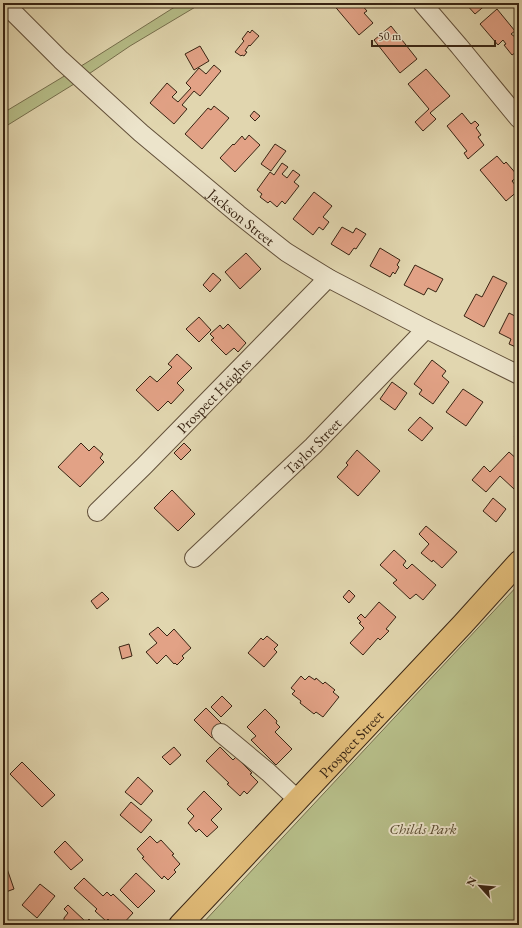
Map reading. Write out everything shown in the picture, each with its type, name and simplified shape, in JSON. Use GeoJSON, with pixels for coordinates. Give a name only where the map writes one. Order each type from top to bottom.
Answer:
{"type":"FeatureCollection","features":[{"type":"Feature","properties":{"kind":"main road","name":"Prospect Street"},"geometry":{"type":"LineString","coordinates":[[180,925],[463,624],[519,562]]}},
{"type":"Feature","properties":{"kind":"street","name":"Jackson Street"},"geometry":{"type":"LineString","coordinates":[[4,3],[61,60],[141,133],[286,252],[328,278],[519,375]]}},
{"type":"Feature","properties":{"kind":"street"},"geometry":{"type":"LineString","coordinates":[[422,3],[519,119]]}},
{"type":"Feature","properties":{"kind":"street","name":"Prospect Heights"},"geometry":{"type":"LineString","coordinates":[[97,512],[328,278]]}},
{"type":"Feature","properties":{"kind":"street","name":"Taylor Street"},"geometry":{"type":"LineString","coordinates":[[194,558],[312,446],[426,328]]}},
{"type":"Feature","properties":{"kind":"street"},"geometry":{"type":"LineString","coordinates":[[221,733],[297,799]]}},
{"type":"Feature","properties":{"kind":"green space"},"geometry":{"type":"Polygon","coordinates":[[[181,3],[202,3],[130,46],[74,84],[3,128],[3,113],[181,3]]]}},
{"type":"Feature","properties":{"kind":"green space","name":"Childs Park"},"geometry":{"type":"Polygon","coordinates":[[[519,584],[519,925],[201,925],[519,584]]]}},
{"type":"Feature","properties":{"kind":"building"},"geometry":{"type":"Polygon","coordinates":[[[332,3],[360,3],[367,11],[364,13],[373,23],[359,35],[332,3]]]}},
{"type":"Feature","properties":{"kind":"building"},"geometry":{"type":"Polygon","coordinates":[[[465,3],[488,3],[475,14],[465,3]]]}},
{"type":"Feature","properties":{"kind":"building"},"geometry":{"type":"Polygon","coordinates":[[[497,9],[515,31],[511,34],[515,37],[519,34],[519,50],[512,55],[504,45],[506,44],[503,40],[498,45],[480,24],[497,9]]]}},
{"type":"Feature","properties":{"kind":"building"},"geometry":{"type":"Polygon","coordinates":[[[391,26],[417,59],[400,73],[374,40],[391,26]]]}},
{"type":"Feature","properties":{"kind":"building"},"geometry":{"type":"Polygon","coordinates":[[[252,30],[259,36],[250,46],[249,45],[244,56],[241,56],[235,52],[244,41],[242,39],[248,31],[250,33],[252,30]]]}},
{"type":"Feature","properties":{"kind":"building"},"geometry":{"type":"Polygon","coordinates":[[[200,46],[209,61],[194,70],[185,54],[200,46]]]}},
{"type":"Feature","properties":{"kind":"building"},"geometry":{"type":"Polygon","coordinates":[[[214,65],[221,71],[200,96],[194,91],[182,105],[187,109],[174,124],[150,103],[167,83],[177,92],[172,97],[178,102],[191,88],[186,83],[199,68],[206,74],[214,65]]]}},
{"type":"Feature","properties":{"kind":"building"},"geometry":{"type":"Polygon","coordinates":[[[426,69],[450,96],[430,113],[436,119],[423,131],[415,122],[429,109],[408,84],[426,69]]]}},
{"type":"Feature","properties":{"kind":"building"},"geometry":{"type":"Polygon","coordinates":[[[214,106],[229,118],[202,149],[185,134],[208,108],[211,110],[214,106]]]}},
{"type":"Feature","properties":{"kind":"building"},"geometry":{"type":"Polygon","coordinates":[[[254,111],[260,116],[255,121],[250,116],[254,111]]]}},
{"type":"Feature","properties":{"kind":"building"},"geometry":{"type":"Polygon","coordinates":[[[462,113],[471,124],[475,121],[479,125],[476,128],[481,135],[478,137],[484,145],[468,159],[464,153],[467,151],[447,126],[462,113]]]}},
{"type":"Feature","properties":{"kind":"building"},"geometry":{"type":"Polygon","coordinates":[[[249,135],[260,145],[235,172],[220,158],[242,136],[245,140],[249,135]]]}},
{"type":"Feature","properties":{"kind":"building"},"geometry":{"type":"Polygon","coordinates":[[[275,144],[286,151],[271,171],[261,164],[275,144]]]}},
{"type":"Feature","properties":{"kind":"building"},"geometry":{"type":"Polygon","coordinates":[[[497,156],[504,164],[506,162],[518,176],[512,181],[519,190],[506,201],[480,170],[497,156]]]}},
{"type":"Feature","properties":{"kind":"building"},"geometry":{"type":"Polygon","coordinates":[[[282,163],[288,167],[282,174],[287,178],[293,170],[300,175],[294,182],[299,186],[285,204],[282,201],[277,207],[270,201],[268,203],[260,197],[262,194],[257,190],[270,172],[274,175],[282,163]]]}},
{"type":"Feature","properties":{"kind":"building"},"geometry":{"type":"Polygon","coordinates":[[[314,192],[332,206],[323,217],[329,222],[323,230],[319,227],[313,235],[293,219],[314,192]]]}},
{"type":"Feature","properties":{"kind":"building"},"geometry":{"type":"Polygon","coordinates":[[[342,227],[353,233],[356,228],[366,234],[356,249],[354,248],[349,255],[331,244],[342,227]]]}},
{"type":"Feature","properties":{"kind":"building"},"geometry":{"type":"Polygon","coordinates":[[[380,248],[400,260],[397,265],[399,267],[395,274],[393,272],[390,277],[370,266],[380,248]]]}},
{"type":"Feature","properties":{"kind":"building"},"geometry":{"type":"Polygon","coordinates":[[[246,253],[261,269],[240,289],[225,272],[246,253]]]}},
{"type":"Feature","properties":{"kind":"building"},"geometry":{"type":"Polygon","coordinates":[[[415,265],[443,279],[436,292],[428,288],[424,295],[404,285],[415,265]]]}},
{"type":"Feature","properties":{"kind":"building"},"geometry":{"type":"Polygon","coordinates":[[[213,273],[221,280],[210,292],[203,285],[213,273]]]}},
{"type":"Feature","properties":{"kind":"building"},"geometry":{"type":"Polygon","coordinates":[[[493,276],[507,283],[484,327],[464,316],[476,294],[482,297],[493,276]]]}},
{"type":"Feature","properties":{"kind":"building"},"geometry":{"type":"Polygon","coordinates":[[[509,313],[519,318],[518,348],[509,344],[511,339],[499,333],[509,313]]]}},
{"type":"Feature","properties":{"kind":"building"},"geometry":{"type":"Polygon","coordinates":[[[199,317],[211,330],[199,342],[186,329],[199,317]]]}},
{"type":"Feature","properties":{"kind":"building"},"geometry":{"type":"Polygon","coordinates":[[[228,324],[246,343],[238,352],[234,348],[226,355],[211,340],[214,338],[210,334],[220,325],[223,329],[228,324]]]}},
{"type":"Feature","properties":{"kind":"building"},"geometry":{"type":"Polygon","coordinates":[[[177,354],[192,368],[177,383],[184,390],[171,404],[168,401],[158,411],[136,390],[150,376],[157,382],[172,367],[168,364],[177,354]]]}},
{"type":"Feature","properties":{"kind":"building"},"geometry":{"type":"Polygon","coordinates":[[[432,360],[446,371],[442,376],[449,382],[433,404],[419,394],[422,390],[414,384],[432,360]]]}},
{"type":"Feature","properties":{"kind":"building"},"geometry":{"type":"Polygon","coordinates":[[[392,382],[407,393],[395,410],[380,399],[392,382]]]}},
{"type":"Feature","properties":{"kind":"building"},"geometry":{"type":"Polygon","coordinates":[[[463,389],[483,402],[466,426],[446,412],[463,389]]]}},
{"type":"Feature","properties":{"kind":"building"},"geometry":{"type":"Polygon","coordinates":[[[420,417],[433,428],[422,441],[408,430],[420,417]]]}},
{"type":"Feature","properties":{"kind":"building"},"geometry":{"type":"Polygon","coordinates":[[[519,431],[519,442],[514,436],[519,431]]]}},
{"type":"Feature","properties":{"kind":"building"},"geometry":{"type":"Polygon","coordinates":[[[81,443],[89,451],[94,446],[103,454],[100,458],[104,462],[80,487],[58,467],[81,443]]]}},
{"type":"Feature","properties":{"kind":"building"},"geometry":{"type":"Polygon","coordinates":[[[184,443],[191,450],[181,460],[174,453],[184,443]]]}},
{"type":"Feature","properties":{"kind":"building"},"geometry":{"type":"Polygon","coordinates":[[[357,450],[380,471],[358,496],[337,477],[348,465],[346,463],[357,450]]]}},
{"type":"Feature","properties":{"kind":"building"},"geometry":{"type":"Polygon","coordinates":[[[509,452],[519,461],[519,484],[514,489],[500,476],[486,492],[472,480],[484,466],[490,472],[509,452]]]}},
{"type":"Feature","properties":{"kind":"building"},"geometry":{"type":"Polygon","coordinates":[[[172,490],[195,514],[178,531],[154,508],[172,490]]]}},
{"type":"Feature","properties":{"kind":"building"},"geometry":{"type":"Polygon","coordinates":[[[493,498],[506,509],[496,522],[483,511],[493,498]]]}},
{"type":"Feature","properties":{"kind":"building"},"geometry":{"type":"Polygon","coordinates":[[[426,526],[457,552],[442,568],[433,560],[432,562],[421,553],[429,544],[419,534],[426,526]]]}},
{"type":"Feature","properties":{"kind":"building"},"geometry":{"type":"Polygon","coordinates":[[[394,550],[406,561],[403,565],[407,569],[412,564],[436,585],[423,600],[416,594],[410,599],[393,583],[397,580],[380,565],[394,550]]]}},
{"type":"Feature","properties":{"kind":"building"},"geometry":{"type":"Polygon","coordinates":[[[349,590],[355,596],[349,603],[343,597],[349,590]]]}},
{"type":"Feature","properties":{"kind":"building"},"geometry":{"type":"Polygon","coordinates":[[[102,592],[109,599],[97,609],[91,601],[102,592]]]}},
{"type":"Feature","properties":{"kind":"building"},"geometry":{"type":"Polygon","coordinates":[[[379,602],[396,617],[386,629],[389,631],[380,640],[378,638],[363,655],[350,643],[364,628],[359,623],[361,622],[357,618],[361,614],[365,618],[379,602]]]}},
{"type":"Feature","properties":{"kind":"building"},"geometry":{"type":"Polygon","coordinates":[[[158,627],[167,636],[174,629],[191,648],[182,656],[184,658],[177,665],[175,663],[174,664],[166,655],[157,664],[146,652],[157,643],[149,634],[158,627]]]}},
{"type":"Feature","properties":{"kind":"building"},"geometry":{"type":"Polygon","coordinates":[[[267,636],[278,645],[274,649],[277,652],[264,667],[248,653],[261,638],[263,640],[267,636]]]}},
{"type":"Feature","properties":{"kind":"building"},"geometry":{"type":"Polygon","coordinates":[[[129,644],[132,656],[122,659],[119,647],[129,644]]]}},
{"type":"Feature","properties":{"kind":"building"},"geometry":{"type":"Polygon","coordinates":[[[301,676],[305,680],[309,676],[315,680],[316,678],[323,684],[325,682],[335,690],[333,692],[339,697],[323,717],[316,712],[314,714],[300,703],[301,701],[292,694],[295,691],[291,688],[301,676]]]}},
{"type":"Feature","properties":{"kind":"building"},"geometry":{"type":"Polygon","coordinates":[[[222,696],[232,706],[221,717],[211,707],[222,696]]]}},
{"type":"Feature","properties":{"kind":"building"},"geometry":{"type":"Polygon","coordinates":[[[206,708],[224,726],[212,738],[194,720],[206,708]]]}},
{"type":"Feature","properties":{"kind":"building"},"geometry":{"type":"Polygon","coordinates":[[[265,709],[277,721],[276,723],[280,727],[275,732],[292,749],[276,765],[251,740],[256,736],[247,727],[265,709]]]}},
{"type":"Feature","properties":{"kind":"building"},"geometry":{"type":"Polygon","coordinates":[[[174,747],[181,755],[170,765],[162,757],[174,747]]]}},
{"type":"Feature","properties":{"kind":"building"},"geometry":{"type":"Polygon","coordinates":[[[220,747],[233,760],[236,757],[252,773],[250,774],[258,782],[247,794],[244,791],[240,796],[206,761],[220,747]]]}},
{"type":"Feature","properties":{"kind":"building"},"geometry":{"type":"Polygon","coordinates":[[[22,762],[55,795],[42,807],[10,774],[22,762]]]}},
{"type":"Feature","properties":{"kind":"building"},"geometry":{"type":"Polygon","coordinates":[[[138,777],[153,791],[141,805],[125,792],[138,777]]]}},
{"type":"Feature","properties":{"kind":"building"},"geometry":{"type":"Polygon","coordinates":[[[204,791],[222,809],[211,820],[218,827],[207,837],[199,829],[196,832],[188,823],[194,816],[187,809],[204,791]]]}},
{"type":"Feature","properties":{"kind":"building"},"geometry":{"type":"Polygon","coordinates":[[[131,802],[152,820],[141,833],[120,815],[131,802]]]}},
{"type":"Feature","properties":{"kind":"building"},"geometry":{"type":"Polygon","coordinates":[[[150,836],[157,843],[161,840],[174,854],[172,855],[180,864],[174,870],[176,872],[168,880],[164,876],[162,879],[142,858],[144,857],[137,849],[150,836]]]}},
{"type":"Feature","properties":{"kind":"building"},"geometry":{"type":"Polygon","coordinates":[[[65,841],[83,860],[71,870],[54,852],[65,841]]]}},
{"type":"Feature","properties":{"kind":"building"},"geometry":{"type":"Polygon","coordinates":[[[3,857],[14,889],[3,893],[3,857]]]}},
{"type":"Feature","properties":{"kind":"building"},"geometry":{"type":"Polygon","coordinates":[[[136,873],[155,891],[138,908],[120,890],[136,873]]]}},
{"type":"Feature","properties":{"kind":"building"},"geometry":{"type":"Polygon","coordinates":[[[84,878],[103,896],[107,892],[111,896],[113,894],[133,913],[122,925],[114,925],[108,919],[106,921],[95,911],[97,909],[74,888],[84,878]]]}},
{"type":"Feature","properties":{"kind":"building"},"geometry":{"type":"Polygon","coordinates":[[[40,884],[55,896],[37,918],[22,905],[40,884]]]}},
{"type":"Feature","properties":{"kind":"building"},"geometry":{"type":"Polygon","coordinates":[[[68,905],[86,922],[89,919],[95,925],[64,925],[64,918],[68,913],[64,909],[68,905]]]}}]}
